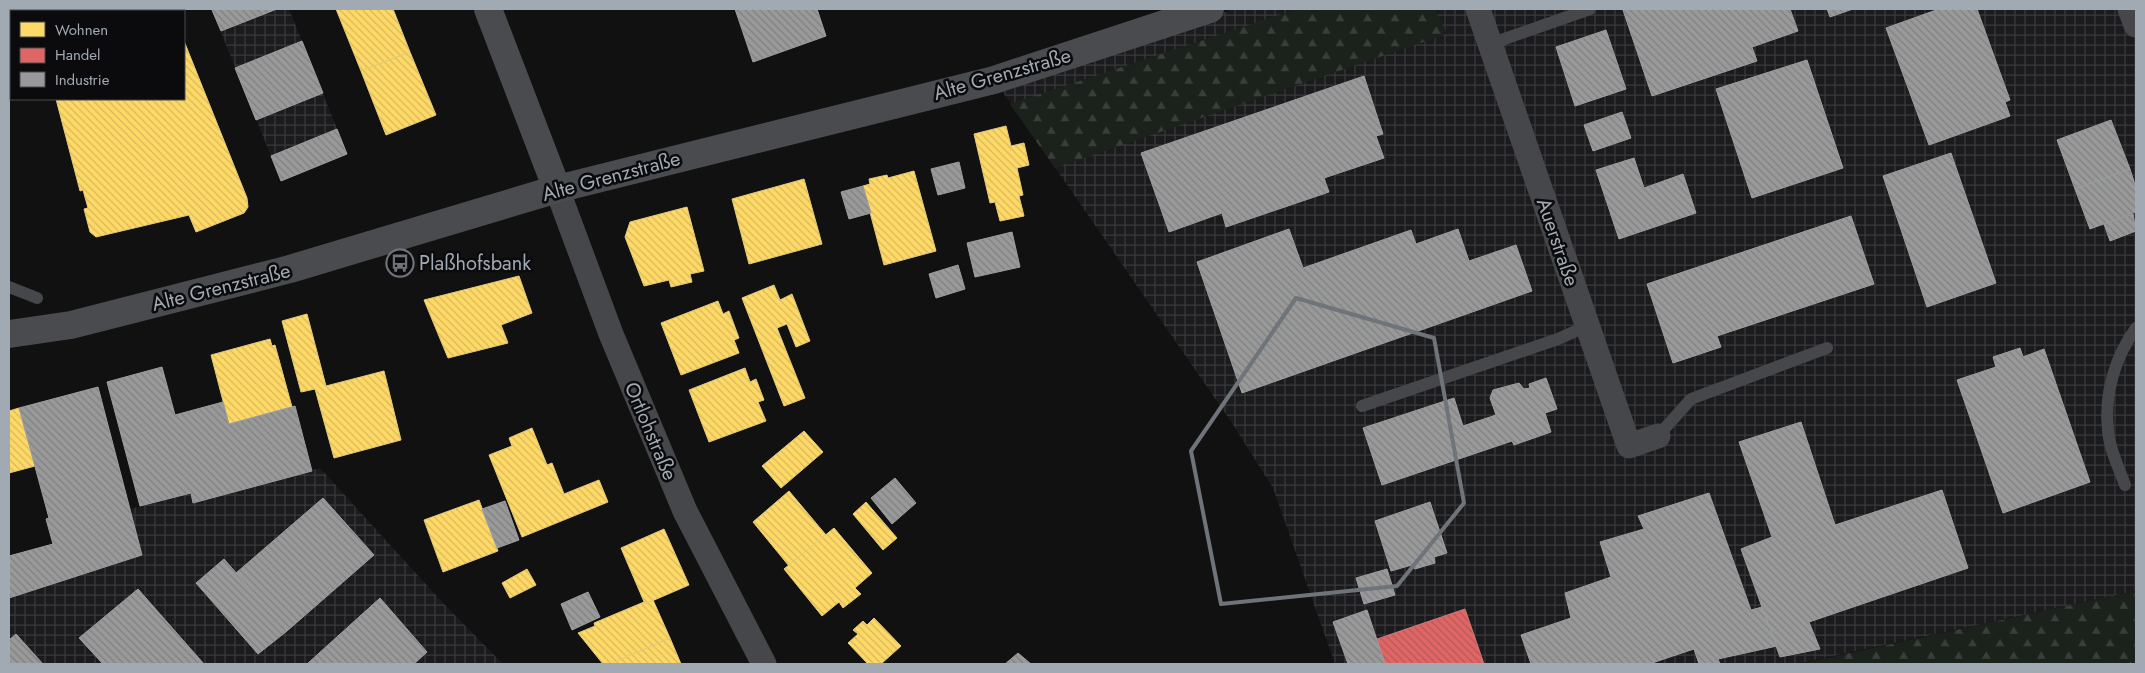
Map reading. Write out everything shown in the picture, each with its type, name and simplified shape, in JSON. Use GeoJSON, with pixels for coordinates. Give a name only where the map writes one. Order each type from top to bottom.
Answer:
{"type":"FeatureCollection","features":[{"type":"Feature","properties":{"kind":"street"},"geometry":{"type":"LineString","coordinates":[[488,9],[557,190]]}},
{"type":"Feature","properties":{"kind":"street","name":"Alte Grenzstraße"},"geometry":{"type":"LineString","coordinates":[[9,334],[71,325],[290,269],[557,190],[994,80],[1210,9]]}},
{"type":"Feature","properties":{"kind":"street","name":"Auerstraße"},"geometry":{"type":"LineString","coordinates":[[1478,9],[1629,446],[1658,436]]}},
{"type":"Feature","properties":{"kind":"street"},"geometry":{"type":"LineString","coordinates":[[2130,9],[2136,25]]}},
{"type":"Feature","properties":{"kind":"street","name":"Ortlohstraße"},"geometry":{"type":"LineString","coordinates":[[557,190],[610,334],[685,511],[764,664]]}},
{"type":"Feature","properties":{"kind":"lane"},"geometry":{"type":"LineString","coordinates":[[1490,44],[1590,9]]}},
{"type":"Feature","properties":{"kind":"lane"},"geometry":{"type":"LineString","coordinates":[[9,287],[38,298]]}},
{"type":"Feature","properties":{"kind":"lane"},"geometry":{"type":"LineString","coordinates":[[1362,406],[1558,339],[1587,326]]}},
{"type":"Feature","properties":{"kind":"lane"},"geometry":{"type":"LineString","coordinates":[[2125,485],[2108,431],[2108,402],[2115,367],[2125,344],[2136,328]]}},
{"type":"Feature","properties":{"kind":"lane"},"geometry":{"type":"LineString","coordinates":[[1658,436],[1691,399],[1827,348]]}},
{"type":"Feature","properties":{"kind":"path"},"geometry":{"type":"LineString","coordinates":[[2129,664],[2136,663]]}},
{"type":"Feature","properties":{"kind":"highlighted area"},"geometry":{"type":"Polygon","coordinates":[[[1296,298],[1434,338],[1464,503],[1397,586],[1221,604],[1191,451],[1296,298]]]}},
{"type":"Feature","properties":{"kind":"shaded area"},"geometry":{"type":"Polygon","coordinates":[[[289,9],[347,154],[281,181],[212,10],[289,9]]]}},
{"type":"Feature","properties":{"kind":"shaded area"},"geometry":{"type":"Polygon","coordinates":[[[1233,9],[2136,9],[2136,591],[1796,664],[1335,664],[1273,488],[1232,423],[1002,91],[1233,9]]]}},
{"type":"Feature","properties":{"kind":"shaded area"},"geometry":{"type":"Polygon","coordinates":[[[320,468],[443,603],[503,664],[9,664],[9,598],[141,556],[130,509],[191,493],[193,503],[320,468]]]}},
{"type":"Feature","properties":{"kind":"green space"},"geometry":{"type":"Polygon","coordinates":[[[1297,9],[1435,9],[1447,34],[1055,168],[1010,104],[1297,9]]]}},
{"type":"Feature","properties":{"kind":"green space"},"geometry":{"type":"Polygon","coordinates":[[[2136,591],[2136,664],[1796,664],[1804,663],[2136,591]]]}},
{"type":"Feature","properties":{"kind":"building: Wohnen"},"geometry":{"type":"Polygon","coordinates":[[[169,9],[170,10],[139,10],[169,9]]]}},
{"type":"Feature","properties":{"kind":"building: Wohnen"},"geometry":{"type":"Polygon","coordinates":[[[336,9],[393,9],[410,52],[361,71],[336,9]]]}},
{"type":"Feature","properties":{"kind":"building: Wohnen"},"geometry":{"type":"Polygon","coordinates":[[[185,43],[247,198],[248,207],[244,213],[196,232],[189,215],[96,237],[90,232],[84,209],[88,208],[83,190],[80,191],[56,100],[185,100],[185,43]]]}},
{"type":"Feature","properties":{"kind":"building: Wohnen"},"geometry":{"type":"Polygon","coordinates":[[[410,52],[436,115],[386,135],[361,71],[410,52]]]}},
{"type":"Feature","properties":{"kind":"building: Wohnen"},"geometry":{"type":"Polygon","coordinates":[[[1006,126],[1011,146],[1024,143],[1029,165],[1017,168],[1023,195],[1019,196],[1024,216],[1000,221],[995,202],[990,203],[974,134],[1006,126]]]}},
{"type":"Feature","properties":{"kind":"building: Wohnen"},"geometry":{"type":"Polygon","coordinates":[[[914,171],[936,251],[884,265],[863,186],[870,184],[869,179],[887,175],[888,178],[914,171]]]}},
{"type":"Feature","properties":{"kind":"building: Wohnen"},"geometry":{"type":"Polygon","coordinates":[[[804,179],[822,244],[749,264],[732,199],[804,179]]]}},
{"type":"Feature","properties":{"kind":"building: Wohnen"},"geometry":{"type":"Polygon","coordinates":[[[687,207],[704,271],[690,274],[692,282],[671,287],[669,280],[644,286],[625,237],[630,222],[687,207]]]}},
{"type":"Feature","properties":{"kind":"building: Wohnen"},"geometry":{"type":"Polygon","coordinates":[[[519,276],[532,313],[501,325],[508,343],[448,358],[424,300],[519,276]]]}},
{"type":"Feature","properties":{"kind":"building: Wohnen"},"geometry":{"type":"Polygon","coordinates":[[[774,285],[780,300],[792,294],[810,341],[796,347],[787,324],[777,328],[805,398],[784,406],[742,298],[774,285]]]}},
{"type":"Feature","properties":{"kind":"building: Wohnen"},"geometry":{"type":"Polygon","coordinates":[[[718,301],[723,314],[729,311],[739,338],[734,340],[739,353],[681,375],[661,323],[718,301]]]}},
{"type":"Feature","properties":{"kind":"building: Wohnen"},"geometry":{"type":"Polygon","coordinates":[[[307,314],[326,386],[384,371],[401,440],[334,458],[315,389],[301,392],[282,321],[307,314]]]}},
{"type":"Feature","properties":{"kind":"building: Wohnen"},"geometry":{"type":"Polygon","coordinates":[[[270,339],[272,346],[275,345],[292,407],[229,424],[211,355],[270,339]]]}},
{"type":"Feature","properties":{"kind":"building: Wohnen"},"geometry":{"type":"Polygon","coordinates":[[[745,368],[750,382],[756,379],[764,400],[758,402],[766,421],[709,442],[689,390],[745,368]]]}},
{"type":"Feature","properties":{"kind":"building: Wohnen"},"geometry":{"type":"Polygon","coordinates":[[[19,408],[35,466],[9,473],[9,411],[19,408]]]}},
{"type":"Feature","properties":{"kind":"building: Wohnen"},"geometry":{"type":"Polygon","coordinates":[[[532,428],[547,465],[552,463],[564,494],[599,480],[608,502],[522,537],[489,455],[512,446],[509,438],[532,428]]]}},
{"type":"Feature","properties":{"kind":"building: Wohnen"},"geometry":{"type":"Polygon","coordinates":[[[804,431],[823,452],[781,488],[762,466],[804,431]]]}},
{"type":"Feature","properties":{"kind":"building: Wohnen"},"geometry":{"type":"Polygon","coordinates":[[[789,491],[826,535],[789,566],[753,522],[789,491]]]}},
{"type":"Feature","properties":{"kind":"building: Wohnen"},"geometry":{"type":"Polygon","coordinates":[[[479,500],[498,551],[443,572],[424,520],[479,500]]]}},
{"type":"Feature","properties":{"kind":"building: Wohnen"},"geometry":{"type":"Polygon","coordinates":[[[866,502],[897,538],[883,550],[853,514],[866,502]]]}},
{"type":"Feature","properties":{"kind":"building: Wohnen"},"geometry":{"type":"Polygon","coordinates":[[[834,528],[872,573],[855,588],[861,594],[843,608],[839,602],[822,616],[784,569],[834,528]]]}},
{"type":"Feature","properties":{"kind":"building: Wohnen"},"geometry":{"type":"Polygon","coordinates":[[[664,529],[689,585],[645,604],[621,548],[664,529]]]}},
{"type":"Feature","properties":{"kind":"building: Wohnen"},"geometry":{"type":"Polygon","coordinates":[[[527,569],[536,585],[510,598],[502,583],[527,569]]]}},
{"type":"Feature","properties":{"kind":"building: Wohnen"},"geometry":{"type":"Polygon","coordinates":[[[653,600],[670,638],[611,664],[603,664],[578,633],[595,626],[594,623],[653,600]]]}},
{"type":"Feature","properties":{"kind":"building: Wohnen"},"geometry":{"type":"Polygon","coordinates":[[[874,618],[901,646],[881,664],[868,664],[848,643],[858,634],[853,630],[863,621],[867,625],[874,618]]]}},
{"type":"Feature","properties":{"kind":"building: Wohnen"},"geometry":{"type":"Polygon","coordinates":[[[670,638],[681,664],[612,663],[670,638]]]}},
{"type":"Feature","properties":{"kind":"building: Handel"},"geometry":{"type":"Polygon","coordinates":[[[1465,609],[1484,664],[1385,664],[1377,639],[1465,609]]]}},
{"type":"Feature","properties":{"kind":"building: Industrie"},"geometry":{"type":"Polygon","coordinates":[[[277,9],[221,31],[212,10],[277,9]]]}},
{"type":"Feature","properties":{"kind":"building: Industrie"},"geometry":{"type":"Polygon","coordinates":[[[735,9],[817,9],[826,36],[753,62],[735,9]]]}},
{"type":"Feature","properties":{"kind":"building: Industrie"},"geometry":{"type":"Polygon","coordinates":[[[1790,9],[1798,31],[1752,47],[1757,61],[1652,96],[1623,10],[1790,9]]]}},
{"type":"Feature","properties":{"kind":"building: Industrie"},"geometry":{"type":"Polygon","coordinates":[[[1827,9],[1853,9],[1830,17],[1827,9]]]}},
{"type":"Feature","properties":{"kind":"building: Industrie"},"geometry":{"type":"Polygon","coordinates":[[[1939,9],[1977,9],[2010,100],[2005,102],[2010,116],[1929,145],[1886,28],[1939,9]]]}},
{"type":"Feature","properties":{"kind":"building: Industrie"},"geometry":{"type":"Polygon","coordinates":[[[1606,30],[1626,89],[1575,106],[1556,47],[1606,30]]]}},
{"type":"Feature","properties":{"kind":"building: Industrie"},"geometry":{"type":"Polygon","coordinates":[[[302,41],[323,93],[256,120],[235,68],[302,41]]]}},
{"type":"Feature","properties":{"kind":"building: Industrie"},"geometry":{"type":"Polygon","coordinates":[[[1807,60],[1843,168],[1752,198],[1716,89],[1807,60]]]}},
{"type":"Feature","properties":{"kind":"building: Industrie"},"geometry":{"type":"Polygon","coordinates":[[[1364,76],[1383,134],[1376,136],[1384,158],[1324,178],[1329,192],[1226,227],[1222,213],[1169,232],[1141,153],[1364,76]]]}},
{"type":"Feature","properties":{"kind":"building: Industrie"},"geometry":{"type":"Polygon","coordinates":[[[1622,112],[1631,138],[1593,151],[1584,125],[1622,112]]]}},
{"type":"Feature","properties":{"kind":"building: Industrie"},"geometry":{"type":"Polygon","coordinates":[[[2111,120],[2130,169],[2075,189],[2057,140],[2111,120]]]}},
{"type":"Feature","properties":{"kind":"building: Industrie"},"geometry":{"type":"Polygon","coordinates":[[[337,129],[347,154],[281,181],[271,156],[337,129]]]}},
{"type":"Feature","properties":{"kind":"building: Industrie"},"geometry":{"type":"Polygon","coordinates":[[[1951,153],[1996,283],[1927,307],[1883,176],[1951,153]]]}},
{"type":"Feature","properties":{"kind":"building: Industrie"},"geometry":{"type":"Polygon","coordinates":[[[1634,158],[1644,188],[1683,174],[1696,213],[1619,239],[1596,170],[1634,158]]]}},
{"type":"Feature","properties":{"kind":"building: Industrie"},"geometry":{"type":"Polygon","coordinates":[[[959,162],[965,188],[938,195],[931,169],[959,162]]]}},
{"type":"Feature","properties":{"kind":"building: Industrie"},"geometry":{"type":"Polygon","coordinates":[[[2130,169],[2136,188],[2136,212],[2090,229],[2075,189],[2130,169]]]}},
{"type":"Feature","properties":{"kind":"building: Industrie"},"geometry":{"type":"Polygon","coordinates":[[[863,186],[871,213],[849,219],[841,192],[863,186]]]}},
{"type":"Feature","properties":{"kind":"building: Industrie"},"geometry":{"type":"Polygon","coordinates":[[[2133,214],[2136,231],[2110,241],[2104,224],[2133,214]]]}},
{"type":"Feature","properties":{"kind":"building: Industrie"},"geometry":{"type":"Polygon","coordinates":[[[1851,216],[1874,284],[1717,336],[1721,347],[1673,363],[1647,284],[1851,216]]]}},
{"type":"Feature","properties":{"kind":"building: Industrie"},"geometry":{"type":"Polygon","coordinates":[[[1289,229],[1303,268],[1411,230],[1416,244],[1458,229],[1469,261],[1516,245],[1532,291],[1242,393],[1197,262],[1289,229]]]}},
{"type":"Feature","properties":{"kind":"building: Industrie"},"geometry":{"type":"Polygon","coordinates":[[[1012,232],[1020,267],[975,277],[967,243],[1012,232]]]}},
{"type":"Feature","properties":{"kind":"building: Industrie"},"geometry":{"type":"Polygon","coordinates":[[[958,265],[965,289],[936,298],[929,274],[958,265]]]}},
{"type":"Feature","properties":{"kind":"building: Industrie"},"geometry":{"type":"Polygon","coordinates":[[[2020,348],[2023,357],[2044,349],[2090,482],[2003,513],[1957,380],[1996,367],[1993,357],[2020,348]]]}},
{"type":"Feature","properties":{"kind":"building: Industrie"},"geometry":{"type":"Polygon","coordinates":[[[162,367],[175,415],[223,402],[229,424],[295,406],[312,471],[193,503],[191,493],[140,506],[107,382],[162,367]]]}},
{"type":"Feature","properties":{"kind":"building: Industrie"},"geometry":{"type":"Polygon","coordinates":[[[1546,378],[1557,409],[1545,413],[1551,432],[1514,445],[1512,441],[1382,485],[1363,428],[1454,398],[1463,426],[1496,415],[1490,398],[1493,390],[1519,383],[1524,389],[1530,388],[1529,384],[1546,378]]]}},
{"type":"Feature","properties":{"kind":"building: Industrie"},"geometry":{"type":"Polygon","coordinates":[[[98,387],[142,555],[9,598],[9,556],[53,544],[46,519],[49,518],[19,408],[98,387]]]}},
{"type":"Feature","properties":{"kind":"building: Industrie"},"geometry":{"type":"Polygon","coordinates":[[[1801,422],[1835,525],[1942,490],[1968,568],[1809,622],[1820,649],[1780,657],[1741,549],[1772,537],[1739,442],[1801,422]]]}},
{"type":"Feature","properties":{"kind":"building: Industrie"},"geometry":{"type":"Polygon","coordinates":[[[895,478],[916,503],[892,524],[871,498],[895,478]]]}},
{"type":"Feature","properties":{"kind":"building: Industrie"},"geometry":{"type":"Polygon","coordinates":[[[1709,493],[1751,610],[1762,607],[1777,646],[1718,659],[1720,664],[1699,664],[1694,649],[1649,664],[1531,664],[1521,635],[1571,618],[1565,593],[1611,577],[1600,542],[1644,529],[1638,516],[1709,493]]]}},
{"type":"Feature","properties":{"kind":"building: Industrie"},"geometry":{"type":"Polygon","coordinates":[[[323,498],[374,555],[287,631],[236,573],[323,498]]]}},
{"type":"Feature","properties":{"kind":"building: Industrie"},"geometry":{"type":"Polygon","coordinates":[[[505,501],[519,540],[497,548],[482,509],[505,501]]]}},
{"type":"Feature","properties":{"kind":"building: Industrie"},"geometry":{"type":"Polygon","coordinates":[[[1430,502],[1447,553],[1434,557],[1435,563],[1415,569],[1412,565],[1391,571],[1375,521],[1430,502]]]}},
{"type":"Feature","properties":{"kind":"building: Industrie"},"geometry":{"type":"Polygon","coordinates":[[[224,559],[287,631],[258,654],[196,583],[224,559]]]}},
{"type":"Feature","properties":{"kind":"building: Industrie"},"geometry":{"type":"Polygon","coordinates":[[[1387,569],[1395,595],[1364,604],[1356,578],[1387,569]]]}},
{"type":"Feature","properties":{"kind":"building: Industrie"},"geometry":{"type":"Polygon","coordinates":[[[138,589],[204,664],[103,664],[79,638],[138,589]]]}},
{"type":"Feature","properties":{"kind":"building: Industrie"},"geometry":{"type":"Polygon","coordinates":[[[588,592],[600,617],[572,630],[561,604],[588,592]]]}},
{"type":"Feature","properties":{"kind":"building: Industrie"},"geometry":{"type":"Polygon","coordinates":[[[380,598],[427,652],[414,664],[307,664],[380,598]]]}},
{"type":"Feature","properties":{"kind":"building: Industrie"},"geometry":{"type":"Polygon","coordinates":[[[1367,610],[1385,664],[1348,664],[1333,622],[1367,610]]]}},
{"type":"Feature","properties":{"kind":"building: Industrie"},"geometry":{"type":"Polygon","coordinates":[[[16,634],[43,664],[9,664],[9,640],[16,634]]]}},
{"type":"Feature","properties":{"kind":"building: Industrie"},"geometry":{"type":"Polygon","coordinates":[[[1018,653],[1031,664],[1005,664],[1018,653]]]}},
{"type":"Feature","properties":{"kind":"place","name":"Plaßhofsbank"},"geometry":{"type":"Point","coordinates":[400,263]}}]}
